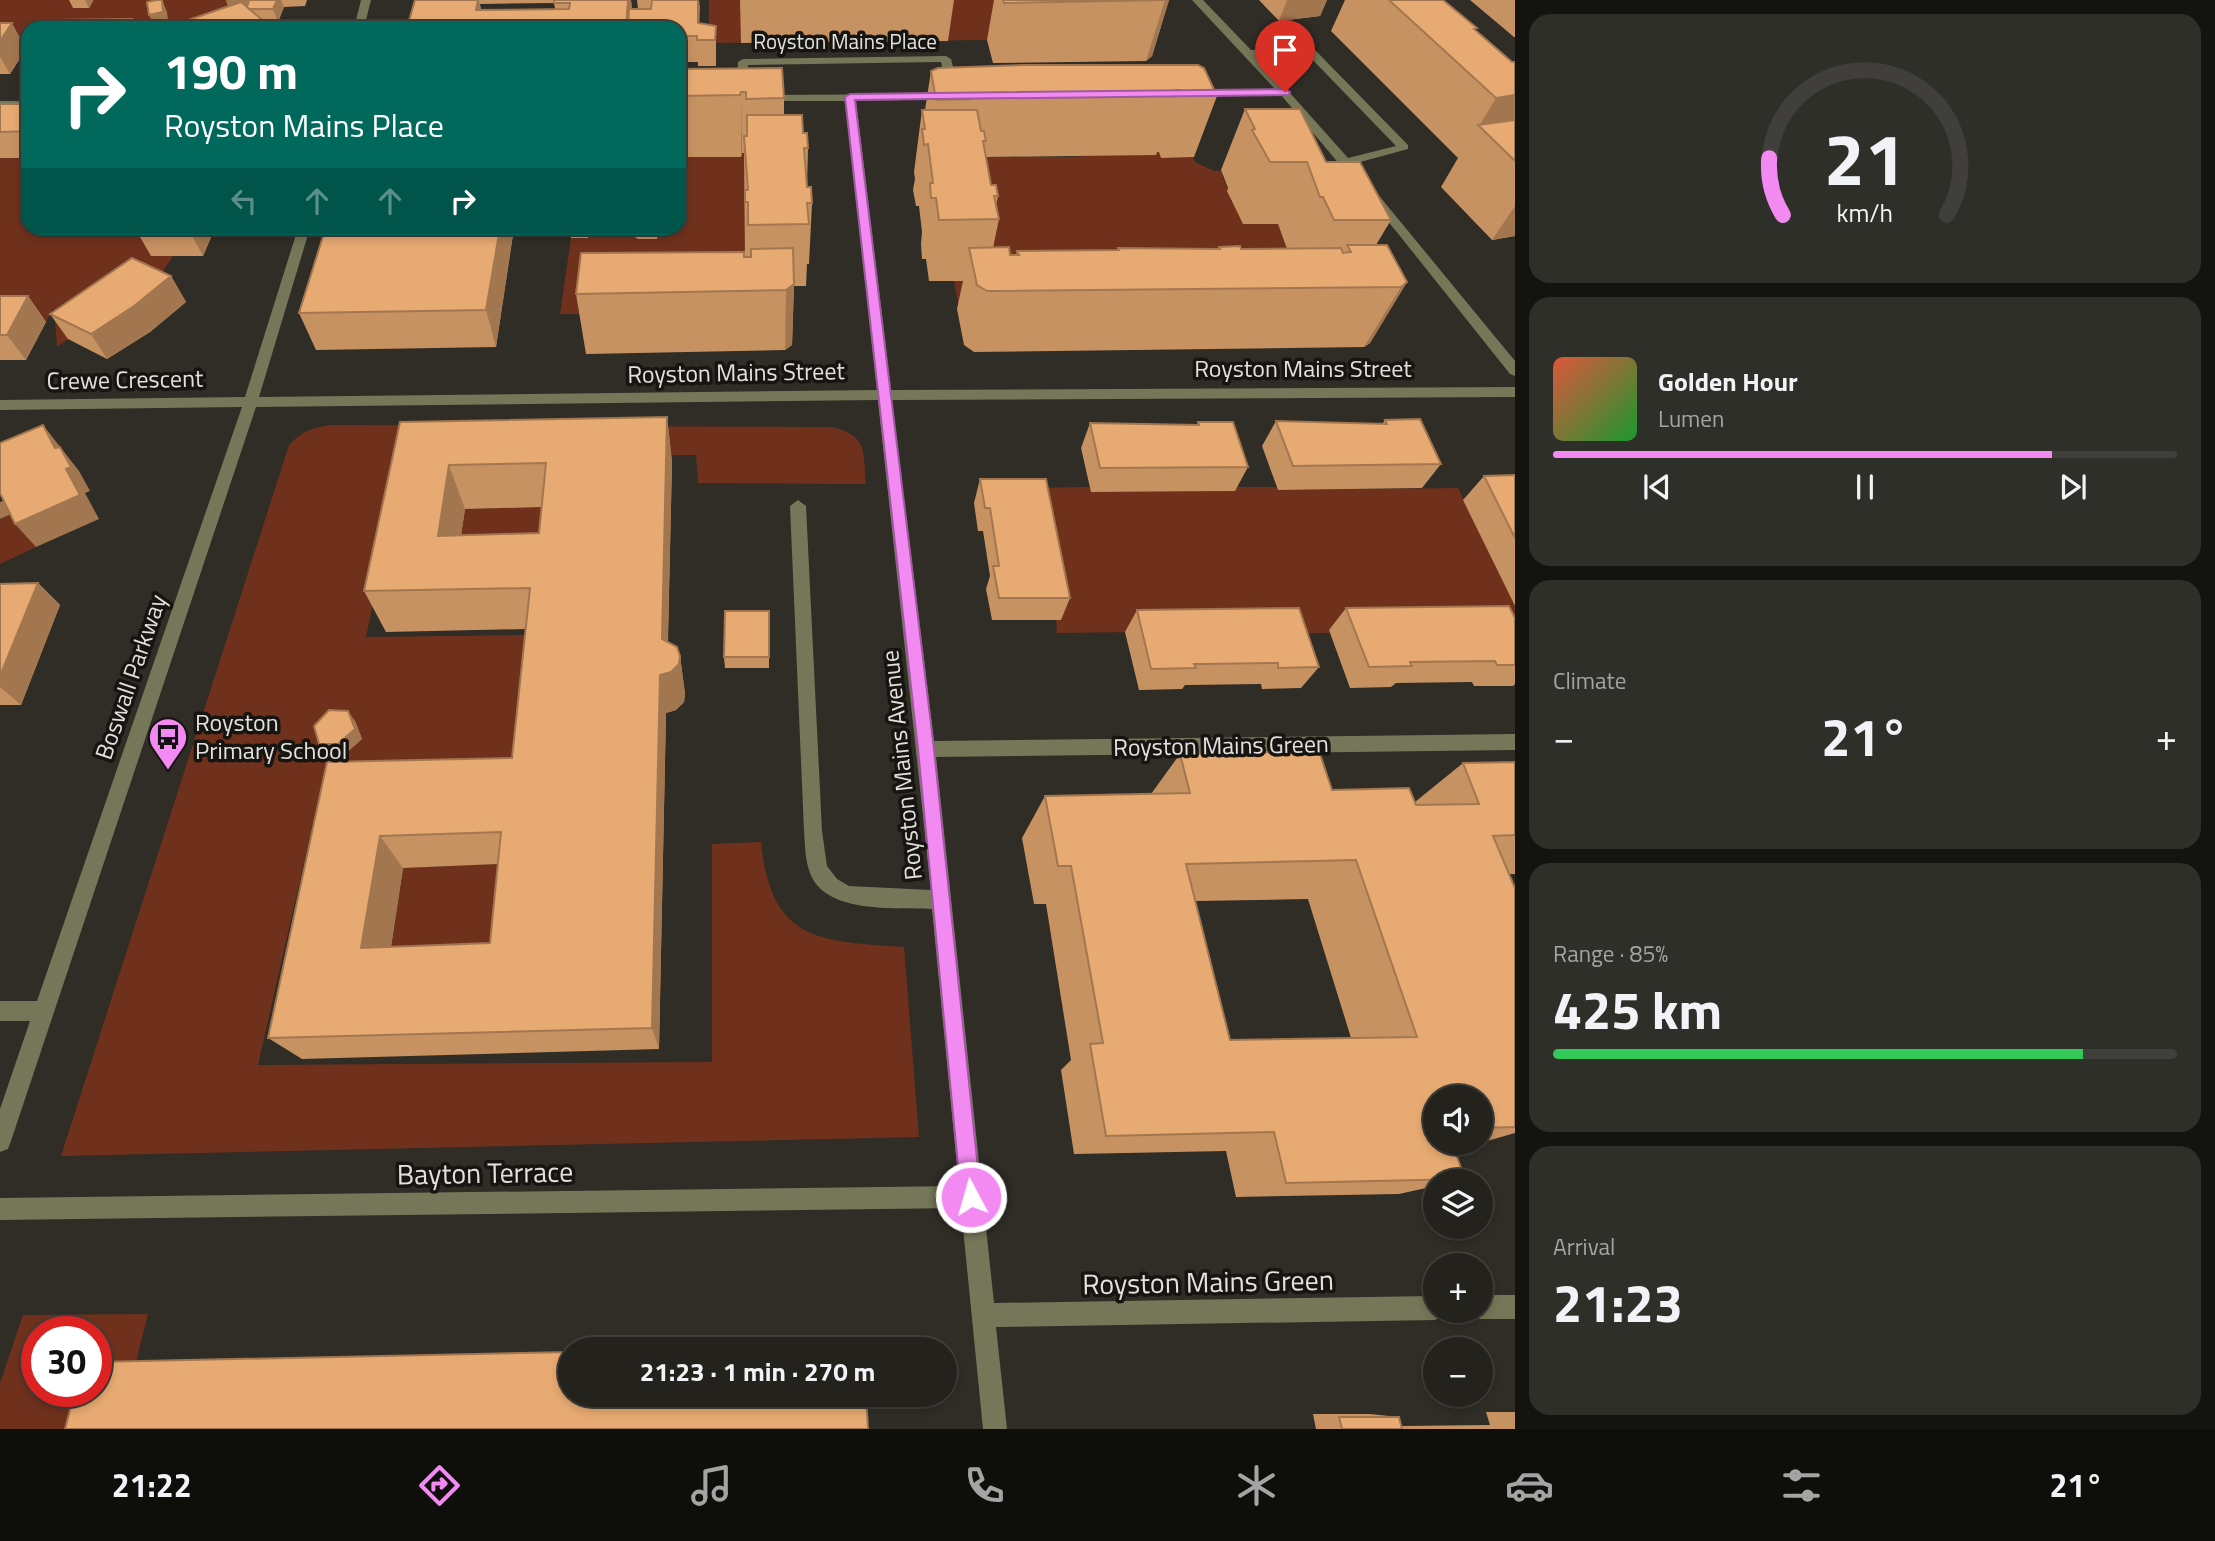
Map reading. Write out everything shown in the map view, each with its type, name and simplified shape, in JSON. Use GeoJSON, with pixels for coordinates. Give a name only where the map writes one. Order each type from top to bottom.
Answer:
{"type":"FeatureCollection","features":[{"type":"Feature","properties":{"kind":"street"},"geometry":{"type":"LineString","coordinates":[[361,21],[366,0]]}},
{"type":"Feature","properties":{"kind":"street"},"geometry":{"type":"LineString","coordinates":[[1197,0],[1249,52],[1346,162],[1414,242],[1515,372]]}},
{"type":"Feature","properties":{"kind":"street"},"geometry":{"type":"LineString","coordinates":[[1249,52],[1310,51],[1405,147],[1346,162]]}},
{"type":"Feature","properties":{"kind":"street","name":"Royston Mains Place"},"geometry":{"type":"LineString","coordinates":[[744,97],[743,62],[946,59],[955,97]]}},
{"type":"Feature","properties":{"kind":"street"},"geometry":{"type":"LineString","coordinates":[[1182,94],[1285,92]]}},
{"type":"Feature","properties":{"kind":"street"},"geometry":{"type":"LineString","coordinates":[[731,98],[968,96]]}},
{"type":"Feature","properties":{"kind":"street","name":"Royston Mains Avenue"},"geometry":{"type":"LineString","coordinates":[[850,97],[926,749],[995,1429]]}},
{"type":"Feature","properties":{"kind":"street"},"geometry":{"type":"LineString","coordinates":[[0,104],[21,104]]}},
{"type":"Feature","properties":{"kind":"street","name":"Boswall Parkway"},"geometry":{"type":"LineString","coordinates":[[0,1141],[251,401],[302,235]]}},
{"type":"Feature","properties":{"kind":"street","name":"Royston Mains Street"},"geometry":{"type":"LineString","coordinates":[[251,401],[1515,392]]}},
{"type":"Feature","properties":{"kind":"street","name":"Crewe Crescent"},"geometry":{"type":"LineString","coordinates":[[0,405],[251,401]]}},
{"type":"Feature","properties":{"kind":"street"},"geometry":{"type":"LineString","coordinates":[[798,506],[813,831],[818,869],[830,885],[847,895],[940,900]]}},
{"type":"Feature","properties":{"kind":"street","name":"Royston Mains Green"},"geometry":{"type":"LineString","coordinates":[[926,749],[1515,742]]}},
{"type":"Feature","properties":{"kind":"street"},"geometry":{"type":"LineString","coordinates":[[0,1011],[44,1011]]}},
{"type":"Feature","properties":{"kind":"street","name":"Bayton Terrace"},"geometry":{"type":"LineString","coordinates":[[0,1209],[971,1197]]}},
{"type":"Feature","properties":{"kind":"street"},"geometry":{"type":"LineString","coordinates":[[1493,1307],[1515,1307]]}},
{"type":"Feature","properties":{"kind":"street","name":"Royston Mains Green"},"geometry":{"type":"LineString","coordinates":[[982,1315],[1423,1308]]}},
{"type":"Feature","properties":{"kind":"shaded area"},"geometry":{"type":"Polygon","coordinates":[[[0,0],[232,0],[229,7],[189,21],[168,21],[167,12],[154,15],[154,21],[21,21],[21,49],[0,49],[0,0]]]}},
{"type":"Feature","properties":{"kind":"shaded area"},"geometry":{"type":"Polygon","coordinates":[[[709,0],[1097,0],[987,40],[709,43],[709,0]]]}},
{"type":"Feature","properties":{"kind":"shaded area"},"geometry":{"type":"Polygon","coordinates":[[[1159,152],[1162,158],[1193,157],[1195,162],[1214,171],[1221,171],[1232,203],[1278,224],[1290,258],[959,309],[954,281],[986,280],[967,157],[1070,157],[1159,152]]]}},
{"type":"Feature","properties":{"kind":"shaded area"},"geometry":{"type":"Polygon","coordinates":[[[742,153],[747,153],[745,258],[629,314],[560,314],[571,238],[588,238],[588,235],[686,235],[686,157],[741,157],[742,153]]]}},
{"type":"Feature","properties":{"kind":"shaded area"},"geometry":{"type":"Polygon","coordinates":[[[0,158],[21,158],[21,235],[166,235],[173,256],[153,286],[147,284],[57,347],[54,308],[46,322],[0,322],[0,158]]]}},
{"type":"Feature","properties":{"kind":"shaded area"},"geometry":{"type":"Polygon","coordinates":[[[331,425],[832,427],[858,440],[863,454],[866,484],[698,483],[696,455],[403,459],[366,637],[532,635],[515,782],[322,783],[258,1065],[712,1062],[712,844],[761,842],[767,875],[776,900],[788,918],[804,930],[824,938],[847,942],[904,947],[919,1137],[61,1156],[289,445],[308,431],[331,425]]]}},
{"type":"Feature","properties":{"kind":"shaded area"},"geometry":{"type":"Polygon","coordinates":[[[1090,487],[1091,492],[1234,491],[1234,487],[1276,487],[1278,490],[1458,488],[1515,606],[1515,628],[1284,634],[1282,630],[1057,633],[1056,620],[1061,620],[1029,488],[1090,487]]]}},
{"type":"Feature","properties":{"kind":"shaded area"},"geometry":{"type":"Polygon","coordinates":[[[557,506],[551,575],[455,578],[465,509],[557,506]]]}},
{"type":"Feature","properties":{"kind":"shaded area"},"geometry":{"type":"Polygon","coordinates":[[[18,511],[36,547],[0,564],[0,519],[18,511]]]}},
{"type":"Feature","properties":{"kind":"shaded area"},"geometry":{"type":"Polygon","coordinates":[[[517,863],[507,969],[387,973],[403,868],[517,863]]]}},
{"type":"Feature","properties":{"kind":"shaded area"},"geometry":{"type":"Polygon","coordinates":[[[148,1314],[119,1429],[0,1429],[0,1383],[21,1321],[21,1407],[112,1407],[112,1316],[23,1316],[148,1314]]]}},
{"type":"Feature","properties":{"kind":"building"},"geometry":{"type":"Polygon","coordinates":[[[162,0],[163,12],[149,15],[147,2],[162,0]]]}},
{"type":"Feature","properties":{"kind":"building"},"geometry":{"type":"Polygon","coordinates":[[[249,0],[277,0],[273,9],[249,9],[249,0]]]}},
{"type":"Feature","properties":{"kind":"building"},"geometry":{"type":"Polygon","coordinates":[[[415,0],[478,0],[476,10],[569,9],[570,3],[554,3],[554,0],[628,0],[626,21],[409,21],[415,0]]]}},
{"type":"Feature","properties":{"kind":"building"},"geometry":{"type":"Polygon","coordinates":[[[652,0],[698,0],[698,23],[716,26],[715,40],[697,40],[697,36],[686,36],[686,21],[628,21],[629,9],[651,9],[652,0]]]}},
{"type":"Feature","properties":{"kind":"building"},"geometry":{"type":"Polygon","coordinates":[[[1003,0],[1165,0],[1004,3],[1003,0]]]}},
{"type":"Feature","properties":{"kind":"building"},"geometry":{"type":"Polygon","coordinates":[[[1389,0],[1443,0],[1515,62],[1515,95],[1496,98],[1389,0]]]}},
{"type":"Feature","properties":{"kind":"building"},"geometry":{"type":"Polygon","coordinates":[[[241,2],[261,19],[255,21],[185,21],[241,2]]]}},
{"type":"Feature","properties":{"kind":"building"},"geometry":{"type":"Polygon","coordinates":[[[132,19],[131,21],[51,20],[132,19]]]}},
{"type":"Feature","properties":{"kind":"building"},"geometry":{"type":"Polygon","coordinates":[[[0,23],[12,23],[0,41],[0,23]]]}},
{"type":"Feature","properties":{"kind":"building"},"geometry":{"type":"Polygon","coordinates":[[[1198,65],[1204,68],[1217,96],[1182,96],[1180,90],[1175,90],[1176,94],[978,96],[977,93],[971,93],[972,99],[936,100],[931,71],[938,68],[1198,65]]]}},
{"type":"Feature","properties":{"kind":"building"},"geometry":{"type":"Polygon","coordinates":[[[782,68],[784,98],[746,99],[746,92],[741,92],[740,95],[686,96],[686,69],[782,68]]]}},
{"type":"Feature","properties":{"kind":"building"},"geometry":{"type":"Polygon","coordinates":[[[0,104],[21,104],[21,131],[0,132],[0,104]]]}},
{"type":"Feature","properties":{"kind":"building"},"geometry":{"type":"Polygon","coordinates":[[[1245,109],[1300,109],[1326,162],[1360,162],[1391,220],[1334,220],[1323,197],[1320,197],[1307,162],[1270,162],[1252,130],[1255,129],[1245,109]]]}},
{"type":"Feature","properties":{"kind":"building"},"geometry":{"type":"Polygon","coordinates":[[[922,110],[977,110],[986,141],[983,141],[991,185],[996,185],[998,196],[994,196],[999,219],[939,220],[936,198],[931,198],[930,183],[933,183],[928,144],[924,145],[922,110]]]}},
{"type":"Feature","properties":{"kind":"building"},"geometry":{"type":"Polygon","coordinates":[[[747,115],[802,115],[803,133],[807,133],[808,148],[804,148],[807,187],[811,187],[812,203],[807,203],[809,224],[748,225],[744,136],[747,136],[747,115]]]}},
{"type":"Feature","properties":{"kind":"building"},"geometry":{"type":"Polygon","coordinates":[[[1515,120],[1515,161],[1478,125],[1515,120]]]}},
{"type":"Feature","properties":{"kind":"building"},"geometry":{"type":"Polygon","coordinates":[[[323,235],[499,235],[486,310],[299,313],[323,235]]]}},
{"type":"Feature","properties":{"kind":"building"},"geometry":{"type":"Polygon","coordinates":[[[1347,245],[1387,245],[1407,282],[1401,287],[987,291],[977,285],[969,248],[1009,247],[1010,255],[1019,255],[1017,251],[1220,249],[1219,247],[1240,246],[1241,249],[1341,248],[1343,253],[1351,252],[1347,245]]]}},
{"type":"Feature","properties":{"kind":"building"},"geometry":{"type":"Polygon","coordinates":[[[793,248],[794,284],[786,290],[576,294],[581,253],[744,252],[744,257],[751,257],[751,249],[793,248]]]}},
{"type":"Feature","properties":{"kind":"building"},"geometry":{"type":"Polygon","coordinates":[[[132,258],[171,276],[134,306],[91,334],[50,314],[132,258]]]}},
{"type":"Feature","properties":{"kind":"building"},"geometry":{"type":"Polygon","coordinates":[[[0,296],[28,296],[7,335],[0,335],[0,296]]]}},
{"type":"Feature","properties":{"kind":"building"},"geometry":{"type":"Polygon","coordinates":[[[667,417],[662,639],[677,647],[680,656],[679,664],[671,672],[660,675],[652,1028],[268,1038],[327,762],[512,758],[530,588],[364,591],[400,422],[667,417]],[[546,463],[449,465],[438,536],[539,533],[546,463]],[[501,832],[380,836],[361,948],[490,943],[501,832]]]}},
{"type":"Feature","properties":{"kind":"building"},"geometry":{"type":"Polygon","coordinates":[[[1420,419],[1441,464],[1293,466],[1276,421],[1387,424],[1385,420],[1420,419]]]}},
{"type":"Feature","properties":{"kind":"building"},"geometry":{"type":"Polygon","coordinates":[[[1198,422],[1233,422],[1248,467],[1100,468],[1090,423],[1199,425],[1198,422]]]}},
{"type":"Feature","properties":{"kind":"building"},"geometry":{"type":"Polygon","coordinates":[[[43,425],[55,448],[60,447],[71,467],[66,469],[80,495],[15,524],[0,493],[0,443],[43,425]]]}},
{"type":"Feature","properties":{"kind":"building"},"geometry":{"type":"Polygon","coordinates":[[[1515,475],[1515,538],[1484,476],[1515,475]]]}},
{"type":"Feature","properties":{"kind":"building"},"geometry":{"type":"Polygon","coordinates":[[[980,479],[1046,479],[1070,598],[999,598],[993,566],[999,566],[990,508],[985,508],[980,479]]]}},
{"type":"Feature","properties":{"kind":"building"},"geometry":{"type":"Polygon","coordinates":[[[38,583],[0,676],[0,584],[38,583]]]}},
{"type":"Feature","properties":{"kind":"building"},"geometry":{"type":"Polygon","coordinates":[[[1509,606],[1515,618],[1515,665],[1497,665],[1495,661],[1410,662],[1412,666],[1369,667],[1346,608],[1509,606]]]}},
{"type":"Feature","properties":{"kind":"building"},"geometry":{"type":"Polygon","coordinates":[[[1299,608],[1319,667],[1278,668],[1278,663],[1194,664],[1196,668],[1151,669],[1137,610],[1299,608]]]}},
{"type":"Feature","properties":{"kind":"building"},"geometry":{"type":"Polygon","coordinates":[[[725,611],[769,611],[769,657],[724,657],[725,611]]]}},
{"type":"Feature","properties":{"kind":"building"},"geometry":{"type":"Polygon","coordinates":[[[329,710],[348,711],[355,729],[338,744],[319,744],[314,726],[329,710]]]}},
{"type":"Feature","properties":{"kind":"building"},"geometry":{"type":"Polygon","coordinates":[[[1319,751],[1332,790],[1409,788],[1416,805],[1479,804],[1463,763],[1515,762],[1515,835],[1493,836],[1515,888],[1515,1127],[1493,1128],[1493,1085],[1423,1085],[1423,1155],[1456,1155],[1461,1169],[1423,1169],[1423,1180],[1286,1183],[1274,1132],[1106,1136],[1090,1044],[1103,1043],[1071,866],[1058,866],[1045,796],[1190,793],[1180,754],[1319,751]],[[1356,860],[1186,864],[1230,1040],[1417,1037],[1356,860]]]}},
{"type":"Feature","properties":{"kind":"building"},"geometry":{"type":"Polygon","coordinates":[[[558,1352],[558,1407],[867,1407],[868,1429],[65,1429],[71,1407],[112,1407],[112,1362],[558,1352]]]}},
{"type":"Feature","properties":{"kind":"building"},"geometry":{"type":"Polygon","coordinates":[[[1339,1417],[1399,1417],[1402,1429],[1342,1429],[1339,1417]]]}},
{"type":"Feature","properties":{"kind":"place","name":"Royston Primary School"},"geometry":{"type":"Point","coordinates":[168,771]}},
{"type":"Feature","properties":{"kind":"route"},"geometry":{"type":"LineString","coordinates":[[971,1197],[926,749],[850,97],[1285,92]]}}]}
